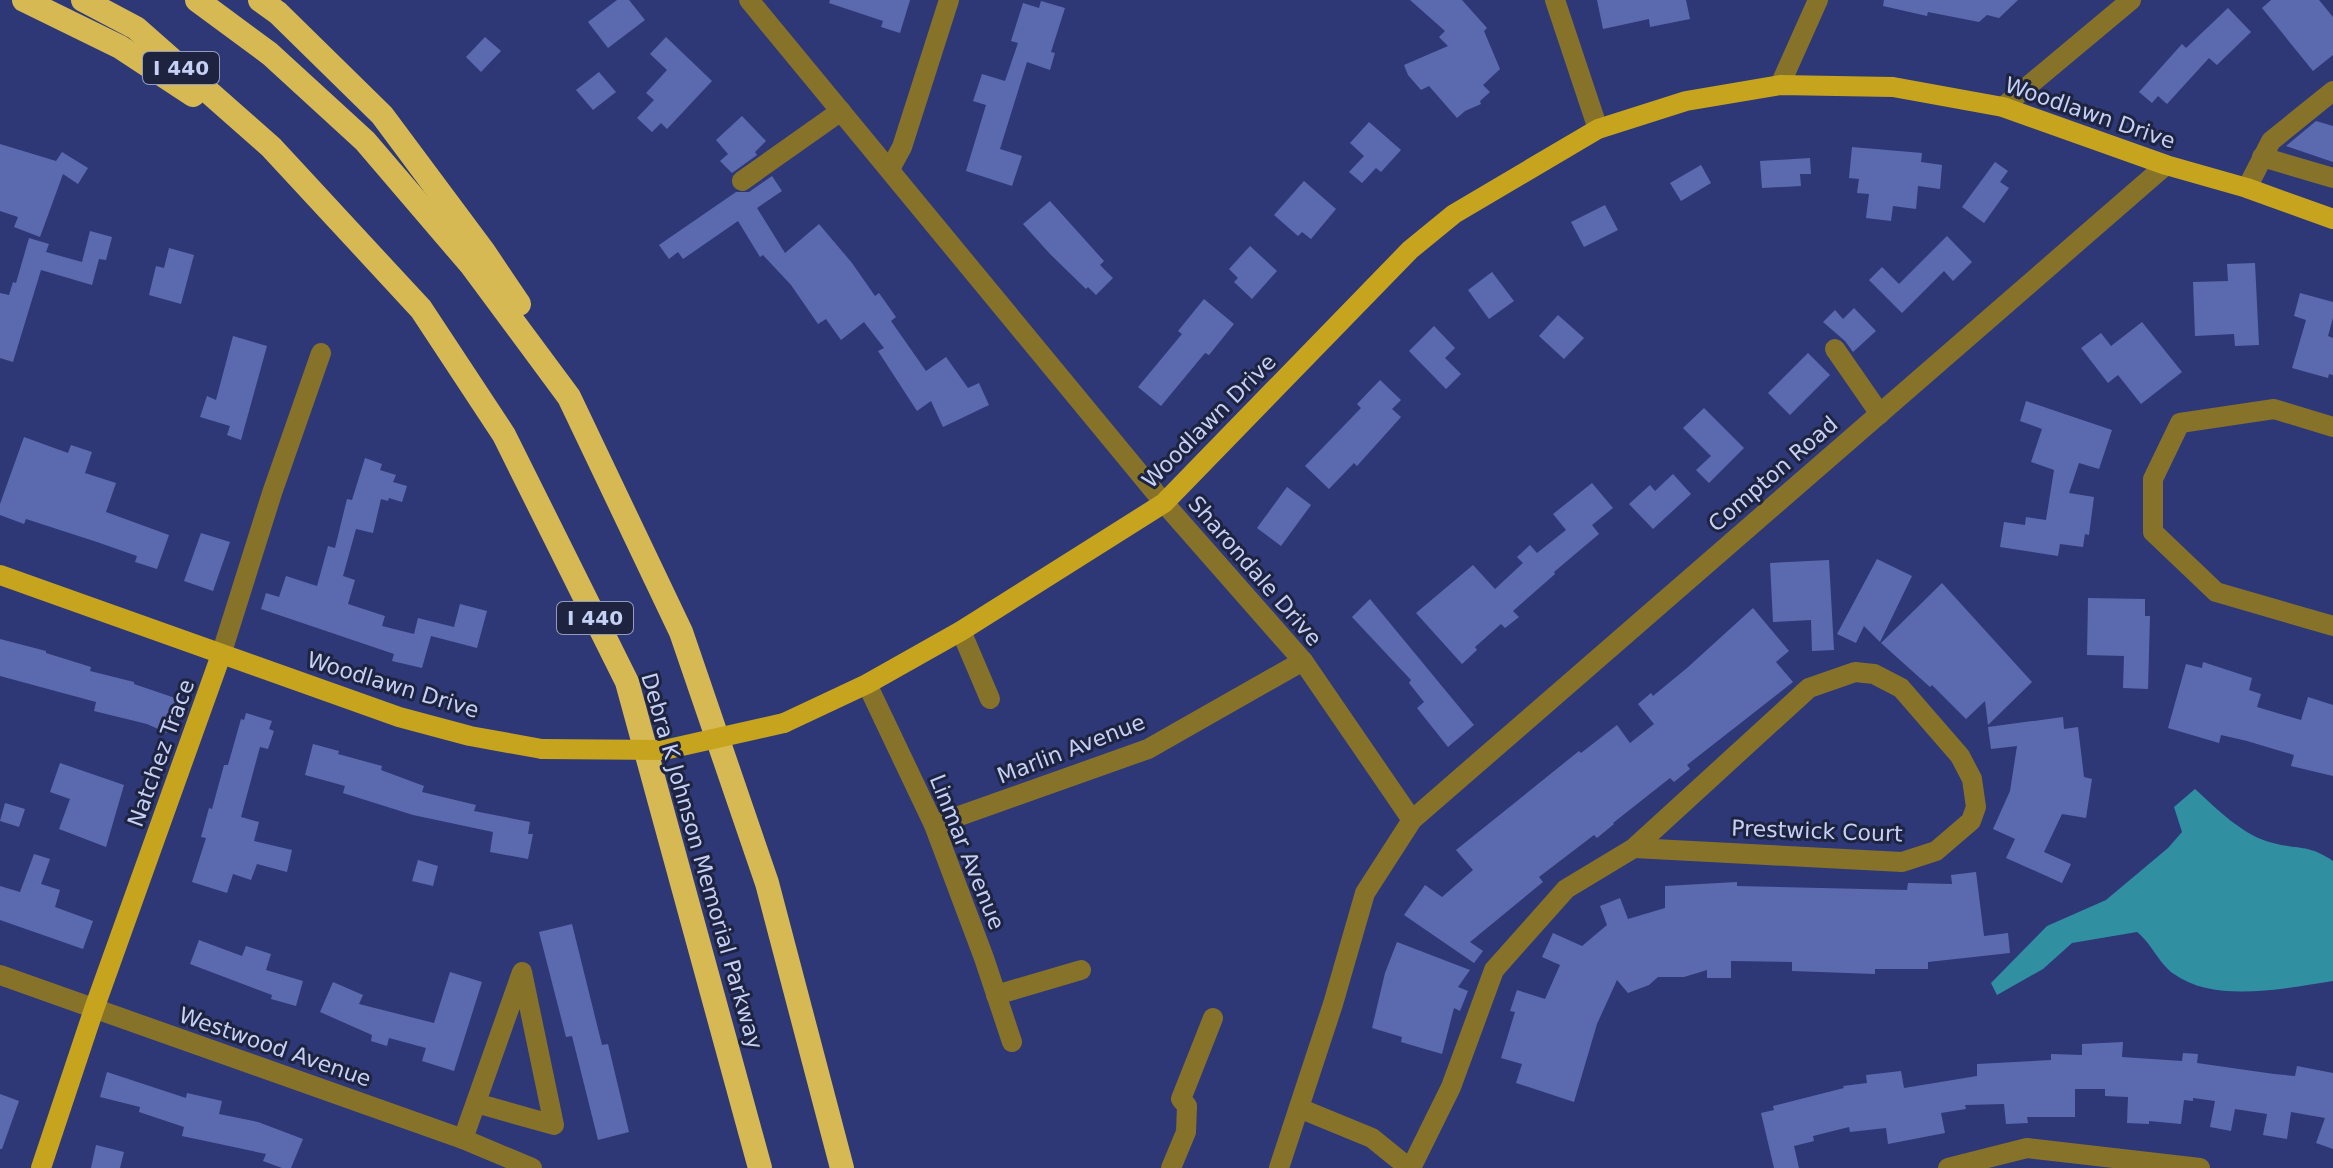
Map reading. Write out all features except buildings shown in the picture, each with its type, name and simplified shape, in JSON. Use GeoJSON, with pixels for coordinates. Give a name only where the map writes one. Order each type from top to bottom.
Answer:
{"type":"FeatureCollection","features":[{"type":"Feature","properties":{"kind":"highway"},"geometry":{"type":"LineString","coordinates":[[24,0],[120,47],[271,147]]}},
{"type":"Feature","properties":{"kind":"highway","name":"Debra K Johnson Memorial Parkway"},"geometry":{"type":"LineString","coordinates":[[83,0],[136,28],[271,147],[421,309],[504,435],[627,682],[760,1168]]}},
{"type":"Feature","properties":{"kind":"highway","name":"Debra K Johnson Memorial Parkway"},"geometry":{"type":"LineString","coordinates":[[197,0],[270,54],[365,141],[472,266],[569,397],[681,632],[767,883],[842,1168]]}},
{"type":"Feature","properties":{"kind":"highway"},"geometry":{"type":"LineString","coordinates":[[260,0],[278,13],[382,115],[492,263],[531,323],[569,397]]}},
{"type":"Feature","properties":{"kind":"main road","name":"Woodlawn Drive"},"geometry":{"type":"LineString","coordinates":[[0,575],[399,717],[470,736],[542,749],[664,750],[784,723],[867,684],[961,631],[1164,503],[1410,250],[1454,214],[1598,129],[1686,101],[1780,85],[1893,87],[2003,107],[2166,165],[2247,188],[2333,219]]}},
{"type":"Feature","properties":{"kind":"main road","name":"Natchez Trace"},"geometry":{"type":"LineString","coordinates":[[41,1168],[94,1009],[221,655]]}},
{"type":"Feature","properties":{"kind":"street","name":"Sharondale Drive"},"geometry":{"type":"LineString","coordinates":[[749,0],[1164,503],[1303,661],[1412,820]]}},
{"type":"Feature","properties":{"kind":"street"},"geometry":{"type":"LineString","coordinates":[[890,169],[902,147],[949,0]]}},
{"type":"Feature","properties":{"kind":"street"},"geometry":{"type":"LineString","coordinates":[[1555,0],[1598,129]]}},
{"type":"Feature","properties":{"kind":"street"},"geometry":{"type":"LineString","coordinates":[[1780,85],[1818,0]]}},
{"type":"Feature","properties":{"kind":"street"},"geometry":{"type":"LineString","coordinates":[[2003,107],[2131,0]]}},
{"type":"Feature","properties":{"kind":"street"},"geometry":{"type":"LineString","coordinates":[[2247,188],[2271,141],[2333,91]]}},
{"type":"Feature","properties":{"kind":"street"},"geometry":{"type":"LineString","coordinates":[[742,181],[841,111]]}},
{"type":"Feature","properties":{"kind":"street"},"geometry":{"type":"LineString","coordinates":[[2262,157],[2333,178]]}},
{"type":"Feature","properties":{"kind":"street","name":"Compton Road"},"geometry":{"type":"LineString","coordinates":[[1412,820],[2166,165]]}},
{"type":"Feature","properties":{"kind":"street"},"geometry":{"type":"LineString","coordinates":[[1835,349],[1880,414]]}},
{"type":"Feature","properties":{"kind":"street","name":"Natchez Trace"},"geometry":{"type":"LineString","coordinates":[[221,655],[272,493],[321,353]]}},
{"type":"Feature","properties":{"kind":"street"},"geometry":{"type":"LineString","coordinates":[[2333,427],[2274,409],[2180,423],[2153,479],[2153,532],[2216,592],[2333,626]]}},
{"type":"Feature","properties":{"kind":"street"},"geometry":{"type":"LineString","coordinates":[[961,631],[990,699]]}},
{"type":"Feature","properties":{"kind":"street","name":"Marlin Avenue"},"geometry":{"type":"LineString","coordinates":[[934,825],[1148,749],[1303,661]]}},
{"type":"Feature","properties":{"kind":"street","name":"Prestwick Court"},"geometry":{"type":"LineString","coordinates":[[1410,1168],[1451,1087],[1494,970],[1566,889],[1634,848],[1809,688],[1855,672],[1874,674],[1901,688],[1960,756],[1972,779],[1976,807],[1971,821],[1936,851],[1902,862],[1634,848]]}},
{"type":"Feature","properties":{"kind":"street","name":"Linmar Avenue"},"geometry":{"type":"LineString","coordinates":[[867,684],[934,825],[1012,1042]]}},
{"type":"Feature","properties":{"kind":"street"},"geometry":{"type":"LineString","coordinates":[[1279,1168],[1333,1004],[1365,893],[1412,820]]}},
{"type":"Feature","properties":{"kind":"street"},"geometry":{"type":"LineString","coordinates":[[996,995],[1081,970]]}},
{"type":"Feature","properties":{"kind":"street"},"geometry":{"type":"LineString","coordinates":[[463,1139],[522,972],[554,1125],[476,1103]]}},
{"type":"Feature","properties":{"kind":"street","name":"Westwood Avenue"},"geometry":{"type":"LineString","coordinates":[[0,975],[463,1139],[532,1168]]}},
{"type":"Feature","properties":{"kind":"street"},"geometry":{"type":"LineString","coordinates":[[1171,1168],[1186,1132],[1187,1106],[1181,1099],[1213,1018]]}},
{"type":"Feature","properties":{"kind":"street"},"geometry":{"type":"LineString","coordinates":[[1299,1108],[1372,1138],[1410,1168]]}},
{"type":"Feature","properties":{"kind":"street"},"geometry":{"type":"LineString","coordinates":[[1948,1168],[2027,1148],[2200,1168]]}},
{"type":"Feature","properties":{"kind":"shaded area"},"geometry":{"type":"Polygon","coordinates":[[[2195,789],[2251,834],[2273,843],[2310,850],[2333,861],[2333,981],[2251,991],[2210,989],[2174,974],[2137,932],[2072,943],[2043,969],[1997,995],[1991,983],[2047,926],[2106,900],[2168,848],[2182,832],[2174,807],[2195,789]]]}}]}
